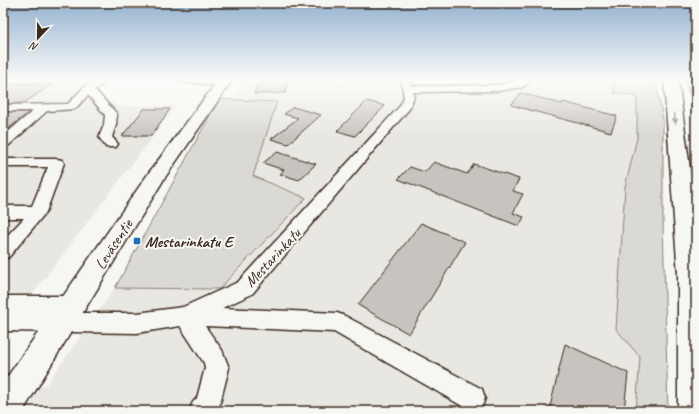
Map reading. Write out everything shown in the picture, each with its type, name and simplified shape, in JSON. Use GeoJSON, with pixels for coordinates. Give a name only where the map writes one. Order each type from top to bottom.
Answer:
{"type":"FeatureCollection","features":[{"type":"Feature","properties":{"kind":"highway"},"geometry":{"type":"LineString","coordinates":[[673,98],[691,275],[696,411]]}},
{"type":"Feature","properties":{"kind":"main road","name":"Leväsentie"},"geometry":{"type":"LineString","coordinates":[[4,411],[155,178],[213,98]]}},
{"type":"Feature","properties":{"kind":"street"},"geometry":{"type":"LineString","coordinates":[[3,108],[71,107],[79,98]]}},
{"type":"Feature","properties":{"kind":"street"},"geometry":{"type":"LineString","coordinates":[[97,98],[111,114],[110,125],[105,136],[111,144]]}},
{"type":"Feature","properties":{"kind":"street","name":"Mestarinkatu"},"geometry":{"type":"LineString","coordinates":[[68,313],[137,323],[185,316],[245,288],[405,107],[408,98]]}},
{"type":"Feature","properties":{"kind":"street"},"geometry":{"type":"LineString","coordinates":[[3,143],[44,108]]}},
{"type":"Feature","properties":{"kind":"street"},"geometry":{"type":"LineString","coordinates":[[3,163],[57,162],[38,212],[3,252]]}},
{"type":"Feature","properties":{"kind":"street"},"geometry":{"type":"LineString","coordinates":[[3,212],[38,212]]}},
{"type":"Feature","properties":{"kind":"street"},"geometry":{"type":"LineString","coordinates":[[3,305],[68,313]]}},
{"type":"Feature","properties":{"kind":"street"},"geometry":{"type":"LineString","coordinates":[[3,321],[68,313]]}},
{"type":"Feature","properties":{"kind":"street"},"geometry":{"type":"LineString","coordinates":[[185,316],[337,323],[473,398]]}},
{"type":"Feature","properties":{"kind":"street"},"geometry":{"type":"LineString","coordinates":[[185,316],[214,358],[217,368],[208,405],[202,411]]}},
{"type":"Feature","properties":{"kind":"shaded area"},"geometry":{"type":"Polygon","coordinates":[[[3,98],[107,98],[116,106],[176,106],[3,333],[3,98]]]}},
{"type":"Feature","properties":{"kind":"shaded area"},"geometry":{"type":"Polygon","coordinates":[[[236,98],[637,98],[637,138],[625,187],[616,328],[640,357],[636,411],[3,411],[3,388],[46,385],[115,288],[219,289],[305,198],[253,176],[277,102],[235,100],[236,98]]]}},
{"type":"Feature","properties":{"kind":"shaded area"},"geometry":{"type":"Polygon","coordinates":[[[637,98],[659,98],[663,119],[663,224],[668,411],[636,411],[640,357],[616,329],[625,187],[637,138],[637,98]]]}},
{"type":"Feature","properties":{"kind":"shaded area"},"geometry":{"type":"Polygon","coordinates":[[[219,99],[277,102],[253,176],[306,198],[219,289],[115,288],[219,99]]]}},
{"type":"Feature","properties":{"kind":"building"},"geometry":{"type":"Polygon","coordinates":[[[3,98],[31,98],[24,103],[3,104],[3,98]]]}},
{"type":"Feature","properties":{"kind":"building"},"geometry":{"type":"Polygon","coordinates":[[[517,98],[541,98],[562,104],[563,102],[617,116],[611,132],[511,105],[517,98]]]}},
{"type":"Feature","properties":{"kind":"building"},"geometry":{"type":"Polygon","coordinates":[[[367,101],[385,106],[355,136],[337,131],[367,101]]]}},
{"type":"Feature","properties":{"kind":"building"},"geometry":{"type":"Polygon","coordinates":[[[293,107],[321,115],[288,144],[271,139],[298,118],[284,114],[293,107]]]}},
{"type":"Feature","properties":{"kind":"building"},"geometry":{"type":"Polygon","coordinates":[[[144,109],[170,109],[151,136],[122,136],[144,109]]]}},
{"type":"Feature","properties":{"kind":"building"},"geometry":{"type":"Polygon","coordinates":[[[3,112],[29,112],[3,133],[3,112]]]}},
{"type":"Feature","properties":{"kind":"building"},"geometry":{"type":"Polygon","coordinates":[[[277,152],[316,164],[299,180],[280,174],[284,170],[263,163],[277,152]]]}},
{"type":"Feature","properties":{"kind":"building"},"geometry":{"type":"Polygon","coordinates":[[[434,162],[467,174],[474,164],[519,179],[513,191],[523,194],[513,213],[524,217],[519,226],[398,179],[410,167],[425,172],[434,162]]]}},
{"type":"Feature","properties":{"kind":"building"},"geometry":{"type":"Polygon","coordinates":[[[421,223],[465,242],[409,334],[358,305],[421,223]]]}},
{"type":"Feature","properties":{"kind":"building"},"geometry":{"type":"Polygon","coordinates":[[[565,344],[628,373],[624,411],[549,411],[565,344]]]}},
{"type":"Feature","properties":{"kind":"place","name":"Mestarinkatu E"},"geometry":{"type":"Point","coordinates":[137,241]}}]}
